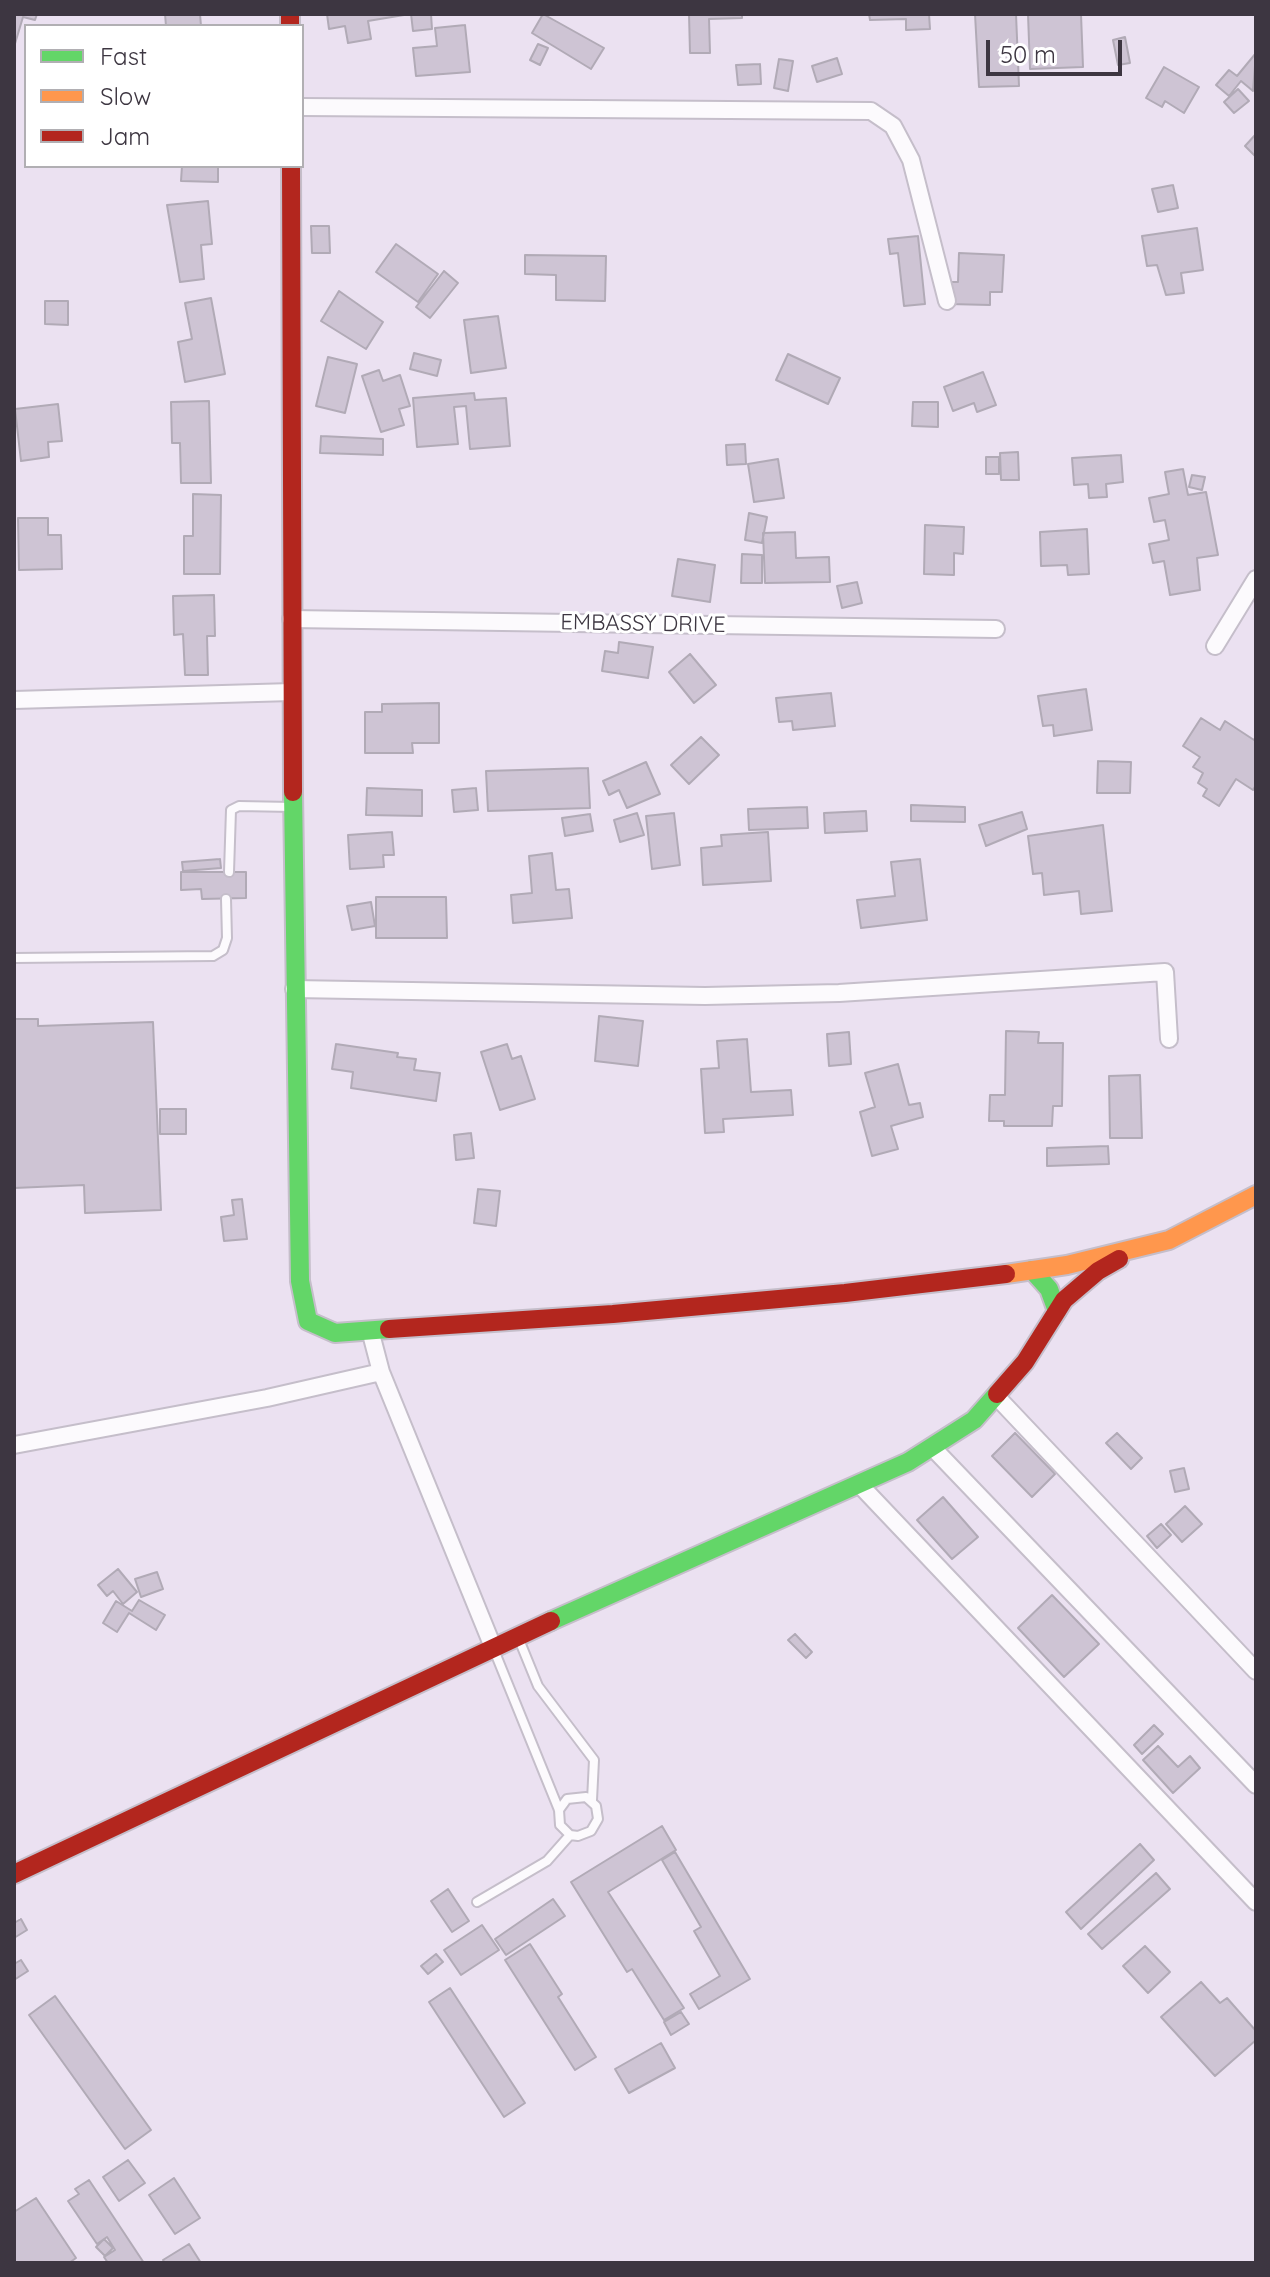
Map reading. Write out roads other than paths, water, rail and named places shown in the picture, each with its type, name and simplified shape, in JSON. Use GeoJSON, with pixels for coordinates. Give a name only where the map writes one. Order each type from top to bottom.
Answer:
{"type":"FeatureCollection","features":[{"type":"Feature","properties":{"kind":"street"},"geometry":{"type":"LineString","coordinates":[[304,107],[871,111],[893,126],[911,160],[947,301]]}},
{"type":"Feature","properties":{"kind":"street"},"geometry":{"type":"LineString","coordinates":[[291,168],[294,989],[303,1307],[308,1321],[320,1329],[335,1333],[749,1302],[1032,1270],[1137,1249],[1198,1227],[1256,1195]]}},
{"type":"Feature","properties":{"kind":"street"},"geometry":{"type":"LineString","coordinates":[[1215,646],[1256,579]]}},
{"type":"Feature","properties":{"kind":"street","name":"EMBASSY DRIVE"},"geometry":{"type":"LineString","coordinates":[[291,619],[996,629]]}},
{"type":"Feature","properties":{"kind":"street"},"geometry":{"type":"LineString","coordinates":[[14,700],[292,692]]}},
{"type":"Feature","properties":{"kind":"street"},"geometry":{"type":"LineString","coordinates":[[294,989],[705,996],[839,993],[1165,972],[1169,1039]]}},
{"type":"Feature","properties":{"kind":"street"},"geometry":{"type":"LineString","coordinates":[[14,1874],[493,1647],[860,1485],[933,1448],[974,1420],[997,1397],[1025,1362],[1071,1293],[1098,1271],[1137,1249]]}},
{"type":"Feature","properties":{"kind":"street"},"geometry":{"type":"LineString","coordinates":[[1032,1270],[1049,1289],[1057,1311]]}},
{"type":"Feature","properties":{"kind":"street"},"geometry":{"type":"LineString","coordinates":[[370,1330],[381,1372],[493,1647]]}},
{"type":"Feature","properties":{"kind":"street"},"geometry":{"type":"LineString","coordinates":[[14,1445],[267,1398],[381,1372]]}},
{"type":"Feature","properties":{"kind":"street"},"geometry":{"type":"LineString","coordinates":[[997,1397],[1256,1671]]}},
{"type":"Feature","properties":{"kind":"street"},"geometry":{"type":"LineString","coordinates":[[933,1448],[1256,1785]]}},
{"type":"Feature","properties":{"kind":"street"},"geometry":{"type":"LineString","coordinates":[[860,1485],[1256,1902]]}},
{"type":"Feature","properties":{"kind":"lane"},"geometry":{"type":"LineString","coordinates":[[229,872],[231,810],[239,806],[293,807]]}},
{"type":"Feature","properties":{"kind":"lane"},"geometry":{"type":"LineString","coordinates":[[14,958],[213,956],[223,950],[227,938],[226,899]]}},
{"type":"Feature","properties":{"kind":"lane"},"geometry":{"type":"LineString","coordinates":[[477,1902],[547,1861],[570,1835],[585,1834],[596,1826],[598,1812],[592,1800],[594,1760],[538,1686],[518,1636]]}},
{"type":"Feature","properties":{"kind":"lane"},"geometry":{"type":"LineString","coordinates":[[493,1647],[559,1810],[560,1825],[570,1835]]}},
{"type":"Feature","properties":{"kind":"lane"},"geometry":{"type":"LineString","coordinates":[[559,1810],[573,1797],[592,1800]]}}]}
